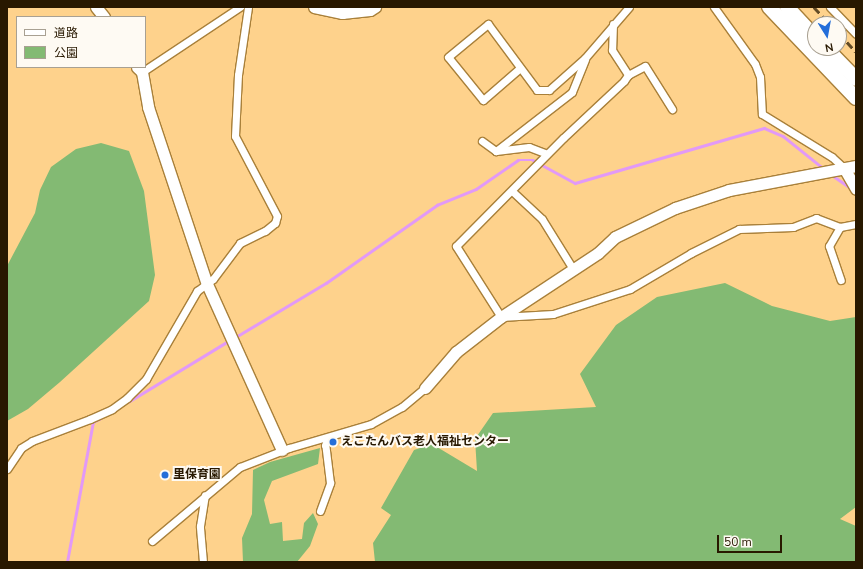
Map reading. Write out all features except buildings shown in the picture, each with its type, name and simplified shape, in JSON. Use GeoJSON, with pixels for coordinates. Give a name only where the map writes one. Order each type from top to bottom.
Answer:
{"type":"FeatureCollection","features":[{"type":"Feature","properties":{"kind":"highway"},"geometry":{"type":"LineString","coordinates":[[769,7],[856,98]]}},
{"type":"Feature","properties":{"kind":"highway"},"geometry":{"type":"LineString","coordinates":[[786,7],[807,29]]}},
{"type":"Feature","properties":{"kind":"highway"},"geometry":{"type":"LineString","coordinates":[[834,56],[856,79]]}},
{"type":"Feature","properties":{"kind":"street"},"geometry":{"type":"LineString","coordinates":[[96,7],[103,16]]}},
{"type":"Feature","properties":{"kind":"street"},"geometry":{"type":"LineString","coordinates":[[146,66],[240,7]]}},
{"type":"Feature","properties":{"kind":"street"},"geometry":{"type":"LineString","coordinates":[[7,469],[22,448],[32,441],[112,409],[132,393],[146,379],[198,291],[207,284],[240,243],[265,231],[275,223],[277,216],[236,136],[238,75],[248,7]]}},
{"type":"Feature","properties":{"kind":"street"},"geometry":{"type":"LineString","coordinates":[[314,7],[342,13],[370,10],[375,7]]}},
{"type":"Feature","properties":{"kind":"street"},"geometry":{"type":"LineString","coordinates":[[520,68],[483,100],[448,57],[488,24],[520,68],[536,90],[549,90],[585,58],[629,7]]}},
{"type":"Feature","properties":{"kind":"street"},"geometry":{"type":"LineString","coordinates":[[714,7],[755,64],[760,77],[762,114],[832,157],[839,170],[855,188]]}},
{"type":"Feature","properties":{"kind":"street"},"geometry":{"type":"LineString","coordinates":[[830,7],[856,34]]}},
{"type":"Feature","properties":{"kind":"street"},"geometry":{"type":"LineString","coordinates":[[613,24],[612,50],[628,75]]}},
{"type":"Feature","properties":{"kind":"street"},"geometry":{"type":"LineString","coordinates":[[496,151],[572,92],[585,58]]}},
{"type":"Feature","properties":{"kind":"street"},"geometry":{"type":"LineString","coordinates":[[501,317],[456,246],[628,75],[645,66],[672,109]]}},
{"type":"Feature","properties":{"kind":"street"},"geometry":{"type":"LineString","coordinates":[[140,70],[148,107],[207,284],[231,342],[282,450]]}},
{"type":"Feature","properties":{"kind":"street"},"geometry":{"type":"LineString","coordinates":[[482,141],[496,151],[529,147],[547,154]]}},
{"type":"Feature","properties":{"kind":"street"},"geometry":{"type":"LineString","coordinates":[[152,541],[205,494],[240,467],[282,450],[328,438],[371,424],[402,407],[425,388],[456,352],[501,317],[573,269],[615,237],[676,208],[750,185],[820,174],[856,166]]}},
{"type":"Feature","properties":{"kind":"street"},"geometry":{"type":"LineString","coordinates":[[512,191],[542,219],[573,269]]}},
{"type":"Feature","properties":{"kind":"street"},"geometry":{"type":"LineString","coordinates":[[501,317],[554,314],[630,289],[691,253],[739,229],[793,227],[816,218],[840,227],[856,224]]}},
{"type":"Feature","properties":{"kind":"street"},"geometry":{"type":"LineString","coordinates":[[840,227],[830,246],[841,280]]}},
{"type":"Feature","properties":{"kind":"street"},"geometry":{"type":"LineString","coordinates":[[320,511],[330,483],[325,445],[328,438]]}},
{"type":"Feature","properties":{"kind":"street"},"geometry":{"type":"LineString","coordinates":[[203,562],[200,526],[205,494]]}},
{"type":"Feature","properties":{"kind":"green space"},"geometry":{"type":"Polygon","coordinates":[[[101,143],[129,151],[144,191],[155,275],[149,301],[60,382],[28,409],[7,421],[7,266],[35,213],[40,190],[51,167],[76,149],[101,143]]]}},
{"type":"Feature","properties":{"kind":"green space"},"geometry":{"type":"Polygon","coordinates":[[[725,283],[772,306],[830,321],[856,317],[856,507],[840,519],[856,526],[856,562],[375,562],[373,543],[391,515],[381,508],[414,450],[432,444],[477,471],[475,439],[493,413],[596,407],[580,374],[616,325],[657,297],[725,283]]]}},
{"type":"Feature","properties":{"kind":"green space"},"geometry":{"type":"Polygon","coordinates":[[[320,448],[318,464],[272,481],[264,500],[270,524],[282,522],[283,541],[302,539],[304,523],[313,513],[318,524],[310,546],[297,562],[243,562],[242,538],[252,514],[253,470],[270,462],[320,448]]]}},
{"type":"Feature","properties":{"kind":"waterway"},"geometry":{"type":"LineString","coordinates":[[234,338],[326,283],[437,205],[476,189],[518,160],[533,160],[575,183],[764,128],[783,136],[823,168]]}},
{"type":"Feature","properties":{"kind":"waterway"},"geometry":{"type":"LineString","coordinates":[[832,175],[849,187]]}},
{"type":"Feature","properties":{"kind":"waterway"},"geometry":{"type":"LineString","coordinates":[[128,402],[230,340]]}},
{"type":"Feature","properties":{"kind":"waterway"},"geometry":{"type":"LineString","coordinates":[[67,562],[93,422],[101,418]]}},
{"type":"Feature","properties":{"kind":"railway"},"geometry":{"type":"LineString","coordinates":[[814,7],[822,16]]}},
{"type":"Feature","properties":{"kind":"railway"},"geometry":{"type":"LineString","coordinates":[[847,42],[856,52]]}},
{"type":"Feature","properties":{"kind":"place","name":"えこたんバス老人福祉センター"},"geometry":{"type":"Point","coordinates":[333,442]}},
{"type":"Feature","properties":{"kind":"place","name":"里保育園"},"geometry":{"type":"Point","coordinates":[165,475]}}]}
